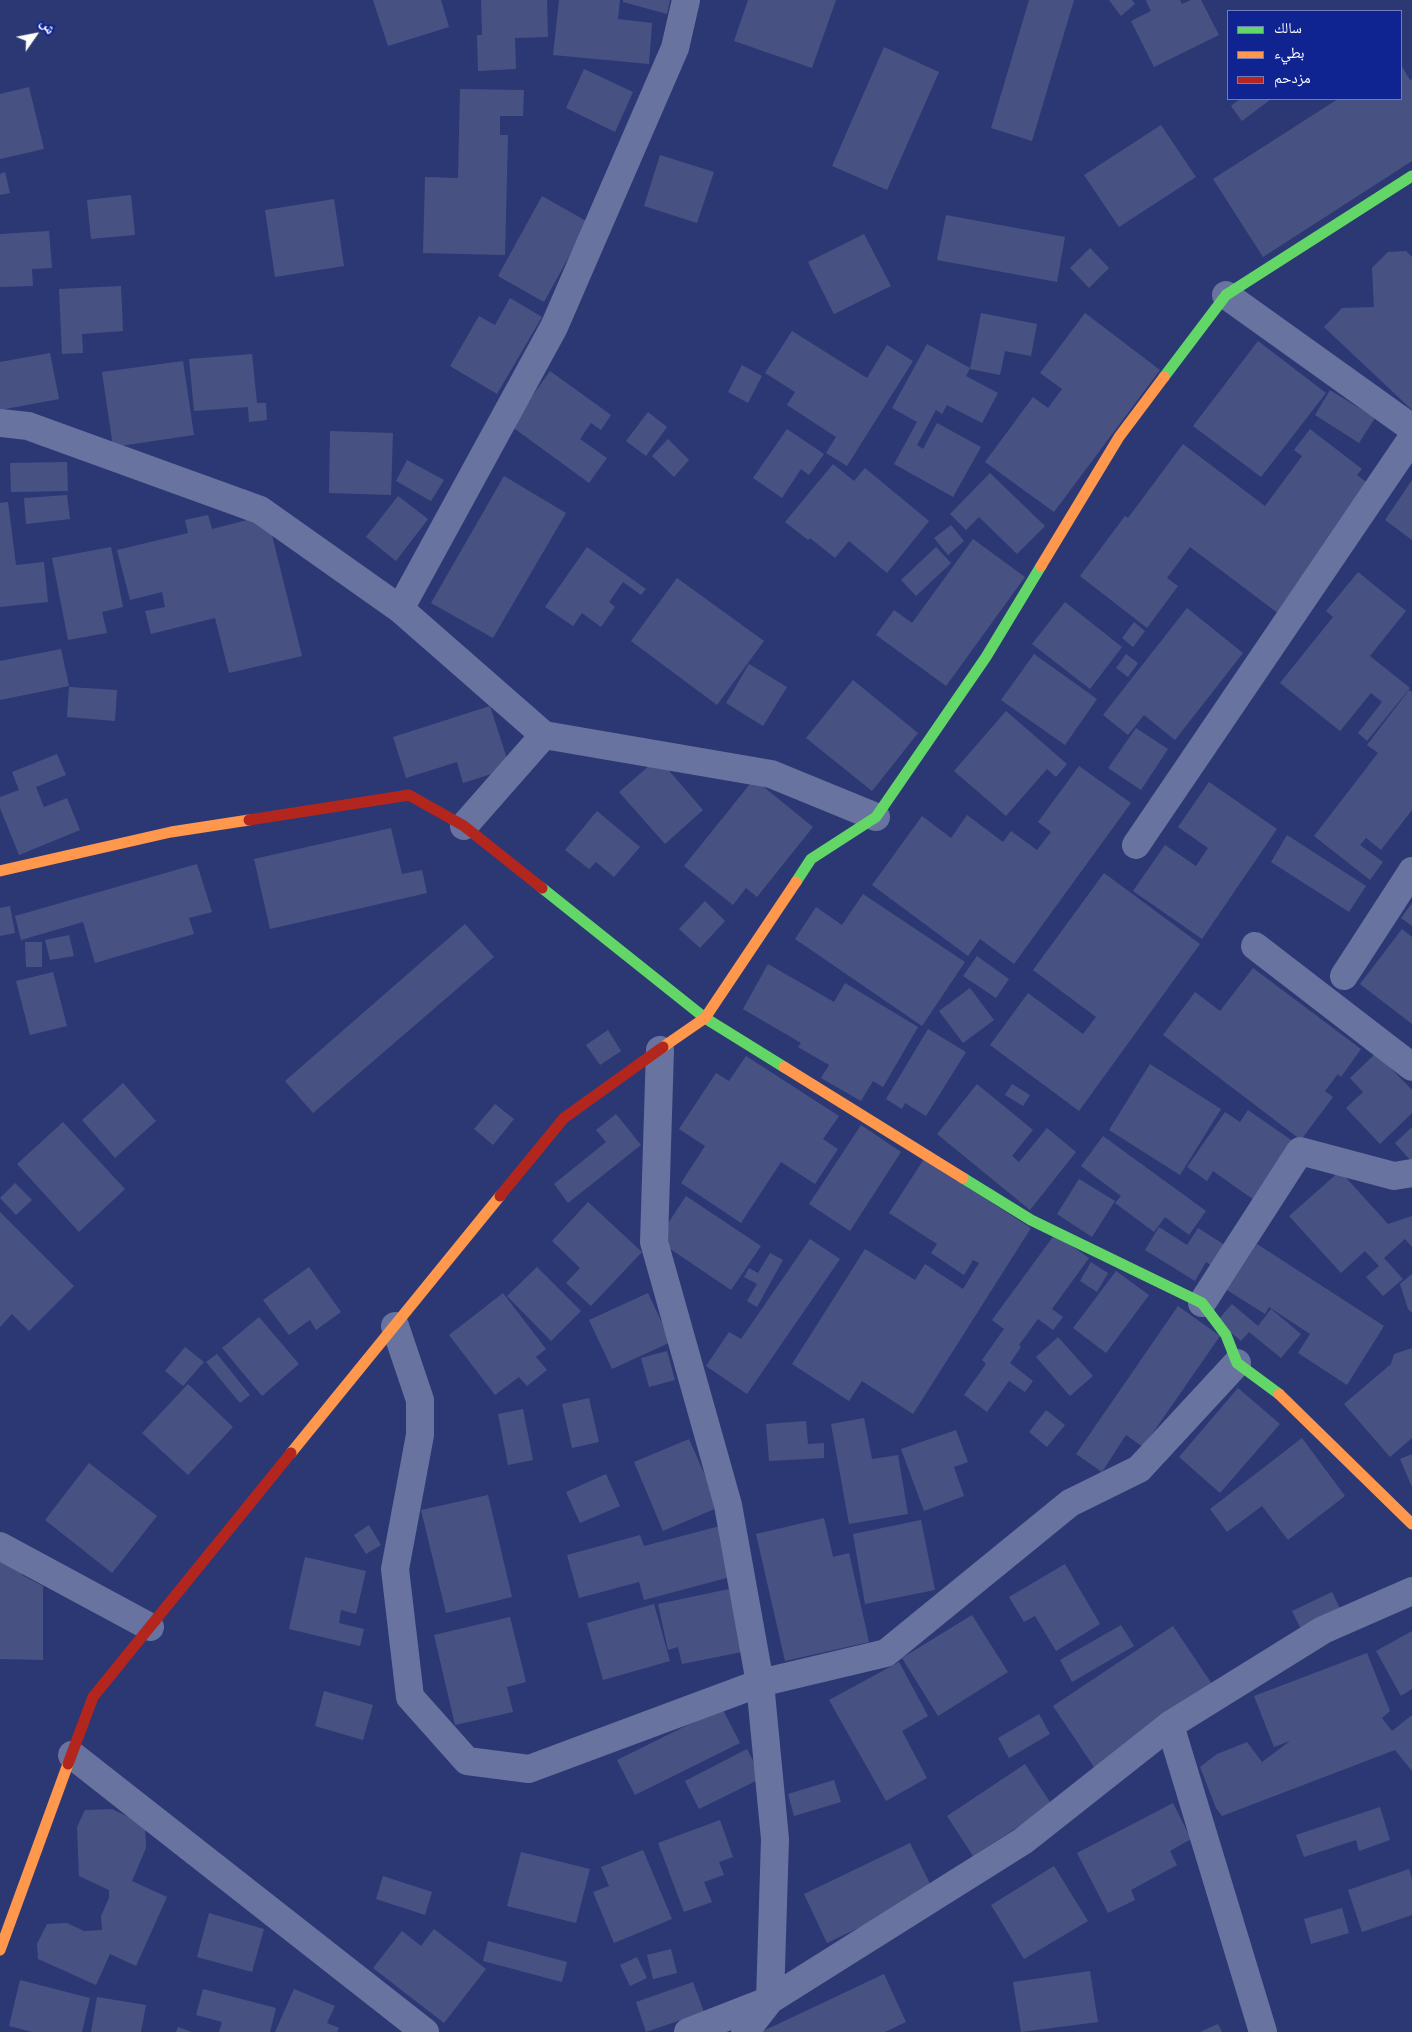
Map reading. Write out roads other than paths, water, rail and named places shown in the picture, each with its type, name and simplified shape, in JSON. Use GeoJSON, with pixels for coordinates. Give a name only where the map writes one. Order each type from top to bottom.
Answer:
{"type":"FeatureCollection","features":[{"type":"Feature","properties":{"kind":"street"},"geometry":{"type":"LineString","coordinates":[[400,609],[554,327],[675,48],[686,0]]}},
{"type":"Feature","properties":{"kind":"street"},"geometry":{"type":"LineString","coordinates":[[0,1950],[93,1696],[564,1118],[705,1018],[811,859],[876,817],[986,657],[1119,437],[1226,295],[1412,176]]}},
{"type":"Feature","properties":{"kind":"street"},"geometry":{"type":"LineString","coordinates":[[1226,295],[1412,428]]}},
{"type":"Feature","properties":{"kind":"street"},"geometry":{"type":"LineString","coordinates":[[0,423],[28,426],[260,510],[400,609],[544,735],[771,774],[876,817]]}},
{"type":"Feature","properties":{"kind":"street"},"geometry":{"type":"LineString","coordinates":[[1136,845],[1412,438]]}},
{"type":"Feature","properties":{"kind":"street"},"geometry":{"type":"LineString","coordinates":[[464,826],[544,735]]}},
{"type":"Feature","properties":{"kind":"street"},"geometry":{"type":"LineString","coordinates":[[0,871],[171,832],[409,796],[464,826],[705,1018],[1032,1220],[1202,1303],[1226,1335],[1237,1363],[1280,1395],[1412,1524]]}},
{"type":"Feature","properties":{"kind":"street"},"geometry":{"type":"LineString","coordinates":[[1344,976],[1412,871]]}},
{"type":"Feature","properties":{"kind":"street"},"geometry":{"type":"LineString","coordinates":[[1255,946],[1412,1067]]}},
{"type":"Feature","properties":{"kind":"street"},"geometry":{"type":"LineString","coordinates":[[660,1050],[654,1242],[728,1505],[760,1683],[775,1839],[770,2000],[746,2032]]}},
{"type":"Feature","properties":{"kind":"street"},"geometry":{"type":"LineString","coordinates":[[1202,1303],[1300,1151],[1394,1176],[1412,1173]]}},
{"type":"Feature","properties":{"kind":"street"},"geometry":{"type":"LineString","coordinates":[[395,1326],[420,1400],[420,1435],[395,1569],[410,1697],[467,1761],[529,1769],[760,1683],[886,1653],[1070,1503],[1139,1469],[1237,1363]]}},
{"type":"Feature","properties":{"kind":"street"},"geometry":{"type":"LineString","coordinates":[[0,1546],[150,1627]]}},
{"type":"Feature","properties":{"kind":"street"},"geometry":{"type":"LineString","coordinates":[[688,2032],[770,2000],[1024,1841],[1170,1725],[1323,1630],[1412,1591]]}},
{"type":"Feature","properties":{"kind":"street"},"geometry":{"type":"LineString","coordinates":[[1170,1725],[1263,2032]]}},
{"type":"Feature","properties":{"kind":"street"},"geometry":{"type":"LineString","coordinates":[[72,1755],[425,2032]]}}]}
